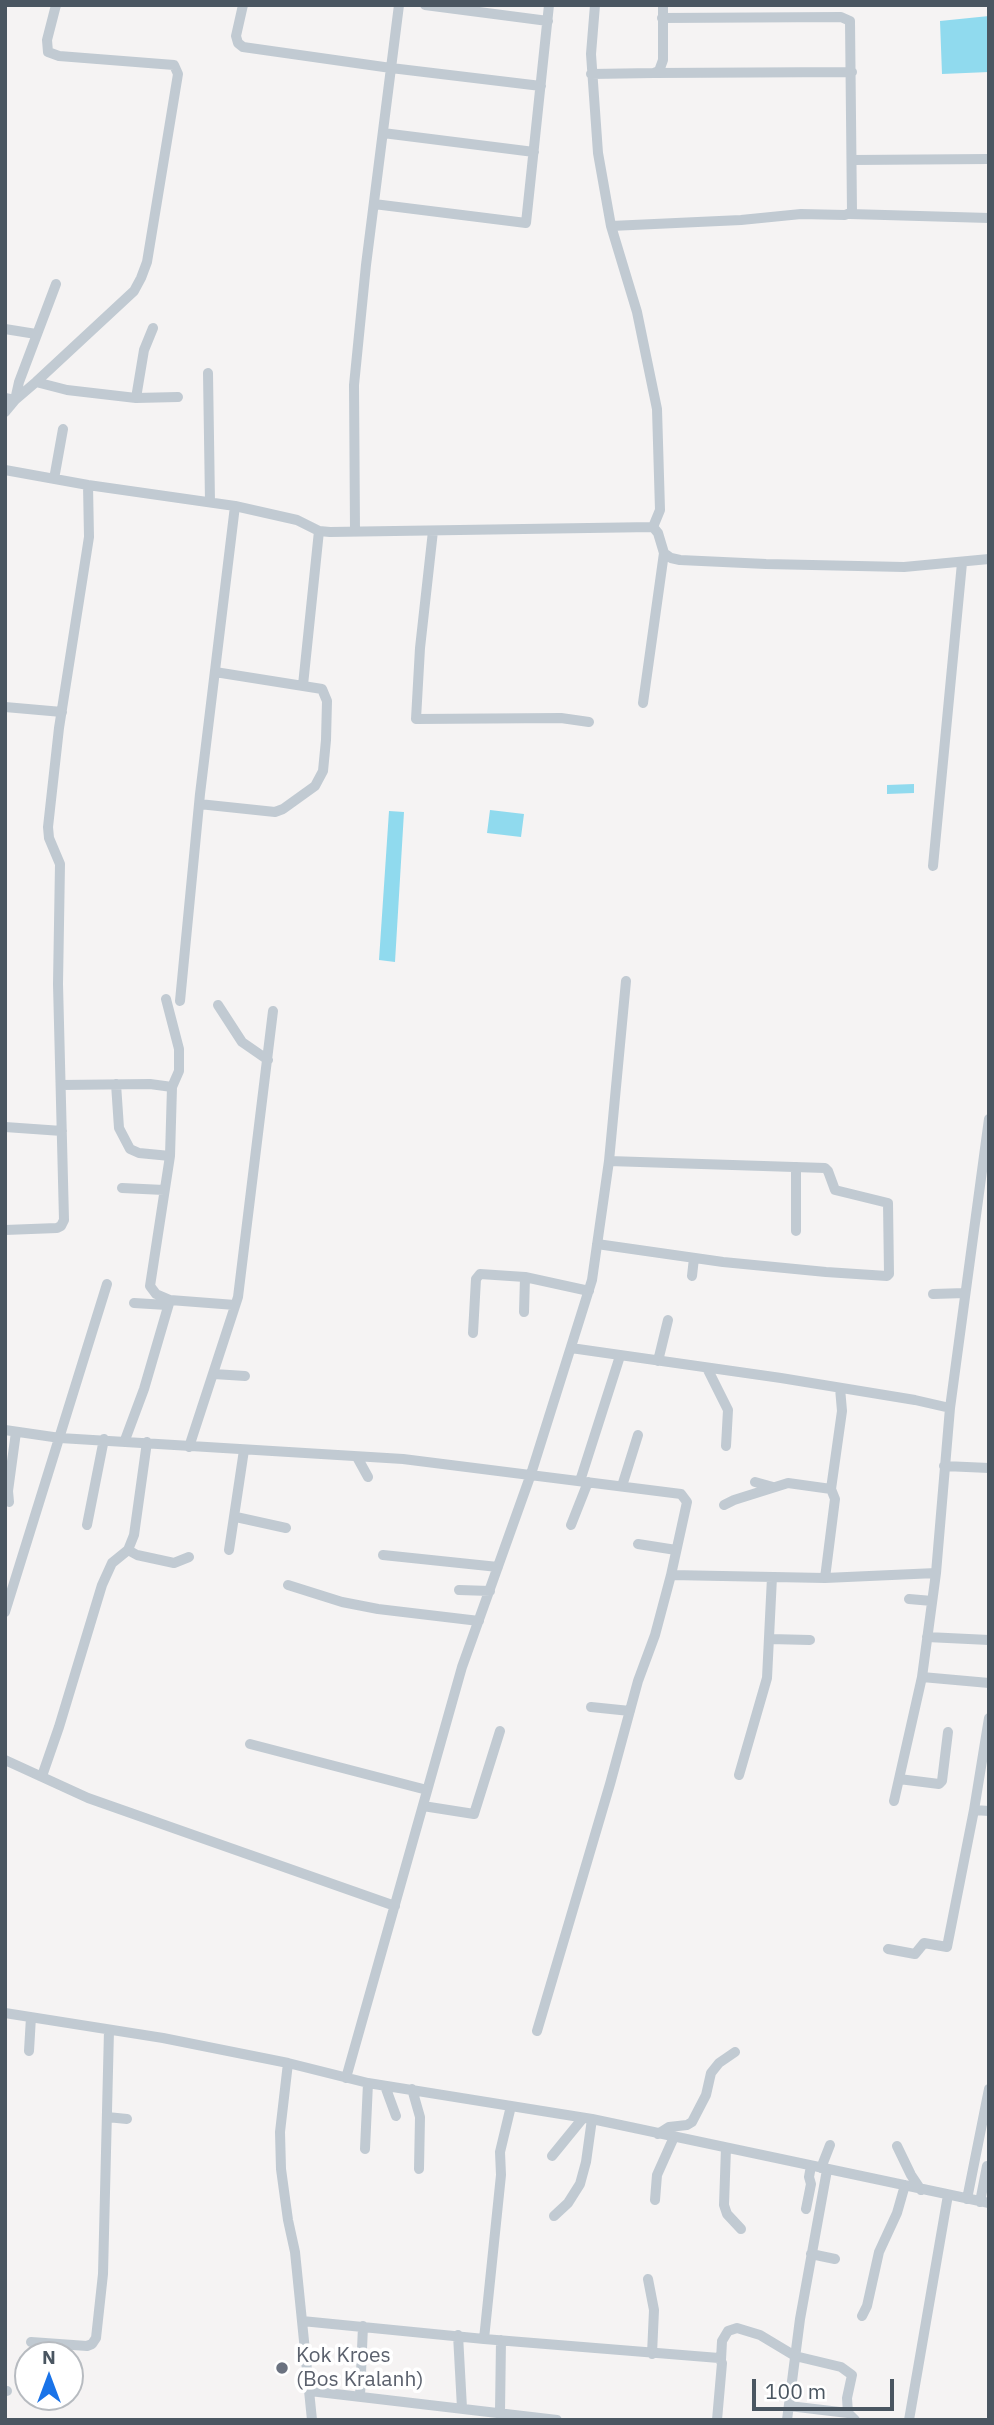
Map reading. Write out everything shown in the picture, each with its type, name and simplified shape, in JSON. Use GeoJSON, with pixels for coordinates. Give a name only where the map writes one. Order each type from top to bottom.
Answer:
{"type":"FeatureCollection","features":[{"type":"Feature","properties":{"kind":"street"},"geometry":{"type":"LineString","coordinates":[[10,399],[36,382],[134,291],[141,278],[147,262],[178,74],[174,65],[58,56],[48,52],[47,40],[56,5]]}},
{"type":"Feature","properties":{"kind":"street"},"geometry":{"type":"LineString","coordinates":[[243,5],[236,36],[243,47],[541,86]]}},
{"type":"Feature","properties":{"kind":"street"},"geometry":{"type":"LineString","coordinates":[[355,531],[354,385],[399,5]]}},
{"type":"Feature","properties":{"kind":"street"},"geometry":{"type":"LineString","coordinates":[[425,5],[548,21]]}},
{"type":"Feature","properties":{"kind":"street"},"geometry":{"type":"LineString","coordinates":[[374,204],[526,223],[550,5]]}},
{"type":"Feature","properties":{"kind":"street"},"geometry":{"type":"LineString","coordinates":[[595,5],[591,74],[598,153],[611,226],[637,312],[657,409],[660,510],[653,527]]}},
{"type":"Feature","properties":{"kind":"street"},"geometry":{"type":"LineString","coordinates":[[654,73],[659,71],[663,61],[663,5]]}},
{"type":"Feature","properties":{"kind":"street"},"geometry":{"type":"LineString","coordinates":[[662,18],[846,18],[851,25],[852,72],[853,207],[850,214]]}},
{"type":"Feature","properties":{"kind":"street"},"geometry":{"type":"LineString","coordinates":[[591,74],[852,72]]}},
{"type":"Feature","properties":{"kind":"street"},"geometry":{"type":"LineString","coordinates":[[595,102],[599,89],[613,74]]}},
{"type":"Feature","properties":{"kind":"street"},"geometry":{"type":"LineString","coordinates":[[383,133],[534,152]]}},
{"type":"Feature","properties":{"kind":"street"},"geometry":{"type":"LineString","coordinates":[[853,160],[989,159]]}},
{"type":"Feature","properties":{"kind":"street"},"geometry":{"type":"LineString","coordinates":[[611,226],[741,220],[800,214],[989,218]]}},
{"type":"Feature","properties":{"kind":"street"},"geometry":{"type":"LineString","coordinates":[[5,412],[56,284]]}},
{"type":"Feature","properties":{"kind":"street"},"geometry":{"type":"LineString","coordinates":[[136,398],[144,350],[153,328]]}},
{"type":"Feature","properties":{"kind":"street"},"geometry":{"type":"LineString","coordinates":[[5,329],[36,334]]}},
{"type":"Feature","properties":{"kind":"street"},"geometry":{"type":"LineString","coordinates":[[208,373],[209,502]]}},
{"type":"Feature","properties":{"kind":"street"},"geometry":{"type":"LineString","coordinates":[[36,382],[67,390],[136,398],[178,397]]}},
{"type":"Feature","properties":{"kind":"street"},"geometry":{"type":"LineString","coordinates":[[54,479],[63,429]]}},
{"type":"Feature","properties":{"kind":"street"},"geometry":{"type":"LineString","coordinates":[[5,470],[235,506],[297,520],[319,531],[653,527]]}},
{"type":"Feature","properties":{"kind":"street"},"geometry":{"type":"LineString","coordinates":[[5,1230],[57,1228],[63,1224],[58,985],[60,864],[48,827],[62,712],[89,537],[88,485]]}},
{"type":"Feature","properties":{"kind":"street"},"geometry":{"type":"LineString","coordinates":[[180,1001],[199,804],[235,506]]}},
{"type":"Feature","properties":{"kind":"street"},"geometry":{"type":"LineString","coordinates":[[643,702],[664,553],[658,533],[653,527]]}},
{"type":"Feature","properties":{"kind":"street"},"geometry":{"type":"LineString","coordinates":[[303,685],[319,531]]}},
{"type":"Feature","properties":{"kind":"street"},"geometry":{"type":"LineString","coordinates":[[432,531],[416,719],[561,718],[589,722]]}},
{"type":"Feature","properties":{"kind":"street"},"geometry":{"type":"LineString","coordinates":[[664,553],[680,560],[904,567],[989,559]]}},
{"type":"Feature","properties":{"kind":"street"},"geometry":{"type":"LineString","coordinates":[[933,866],[962,563]]}},
{"type":"Feature","properties":{"kind":"street"},"geometry":{"type":"LineString","coordinates":[[199,804],[275,812],[283,810],[315,786],[323,771],[327,701],[322,689],[215,671]]}},
{"type":"Feature","properties":{"kind":"street"},"geometry":{"type":"LineString","coordinates":[[5,707],[62,712]]}},
{"type":"Feature","properties":{"kind":"street"},"geometry":{"type":"LineString","coordinates":[[346,2078],[459,1677],[531,1474],[589,1291],[609,1161],[626,981]]}},
{"type":"Feature","properties":{"kind":"street"},"geometry":{"type":"LineString","coordinates":[[166,999],[178,1049],[177,1079],[172,1087],[174,1102],[170,1156],[150,1286],[169,1303]]}},
{"type":"Feature","properties":{"kind":"street"},"geometry":{"type":"LineString","coordinates":[[218,1005],[242,1042],[268,1060]]}},
{"type":"Feature","properties":{"kind":"street"},"geometry":{"type":"LineString","coordinates":[[190,1447],[235,1305],[243,1270],[273,1011]]}},
{"type":"Feature","properties":{"kind":"street"},"geometry":{"type":"LineString","coordinates":[[116,1084],[119,1128],[130,1149],[152,1156],[170,1156]]}},
{"type":"Feature","properties":{"kind":"street"},"geometry":{"type":"LineString","coordinates":[[61,1085],[172,1087]]}},
{"type":"Feature","properties":{"kind":"street"},"geometry":{"type":"LineString","coordinates":[[894,1801],[922,1677],[936,1573],[950,1408],[989,1119]]}},
{"type":"Feature","properties":{"kind":"street"},"geometry":{"type":"LineString","coordinates":[[5,1127],[62,1131]]}},
{"type":"Feature","properties":{"kind":"street"},"geometry":{"type":"LineString","coordinates":[[597,1244],[694,1258],[888,1276],[888,1203],[835,1190],[825,1168],[609,1161]]}},
{"type":"Feature","properties":{"kind":"street"},"geometry":{"type":"LineString","coordinates":[[796,1167],[796,1231]]}},
{"type":"Feature","properties":{"kind":"street"},"geometry":{"type":"LineString","coordinates":[[122,1188],[164,1190]]}},
{"type":"Feature","properties":{"kind":"street"},"geometry":{"type":"LineString","coordinates":[[692,1276],[694,1258]]}},
{"type":"Feature","properties":{"kind":"street"},"geometry":{"type":"LineString","coordinates":[[473,1333],[476,1279],[480,1274],[526,1277],[589,1291]]}},
{"type":"Feature","properties":{"kind":"street"},"geometry":{"type":"LineString","coordinates":[[524,1312],[526,1277]]}},
{"type":"Feature","properties":{"kind":"street"},"geometry":{"type":"LineString","coordinates":[[5,1612],[107,1284]]}},
{"type":"Feature","properties":{"kind":"street"},"geometry":{"type":"LineString","coordinates":[[933,1294],[965,1293]]}},
{"type":"Feature","properties":{"kind":"street"},"geometry":{"type":"LineString","coordinates":[[134,1303],[235,1305]]}},
{"type":"Feature","properties":{"kind":"street"},"geometry":{"type":"LineString","coordinates":[[125,1440],[144,1389],[169,1303]]}},
{"type":"Feature","properties":{"kind":"street"},"geometry":{"type":"LineString","coordinates":[[658,1361],[668,1320]]}},
{"type":"Feature","properties":{"kind":"street"},"geometry":{"type":"LineString","coordinates":[[571,1348],[841,1388],[950,1408]]}},
{"type":"Feature","properties":{"kind":"street"},"geometry":{"type":"LineString","coordinates":[[571,1525],[620,1356]]}},
{"type":"Feature","properties":{"kind":"street"},"geometry":{"type":"LineString","coordinates":[[707,1368],[728,1410],[726,1446]]}},
{"type":"Feature","properties":{"kind":"street"},"geometry":{"type":"LineString","coordinates":[[214,1374],[245,1376]]}},
{"type":"Feature","properties":{"kind":"street"},"geometry":{"type":"LineString","coordinates":[[825,1578],[835,1499],[831,1489],[842,1418],[841,1388]]}},
{"type":"Feature","properties":{"kind":"street"},"geometry":{"type":"LineString","coordinates":[[5,1430],[60,1438],[403,1459],[681,1494],[686,1498],[656,1635],[638,1681],[537,2031]]}},
{"type":"Feature","properties":{"kind":"street"},"geometry":{"type":"LineString","coordinates":[[9,1502],[16,1432]]}},
{"type":"Feature","properties":{"kind":"street"},"geometry":{"type":"LineString","coordinates":[[622,1486],[638,1435]]}},
{"type":"Feature","properties":{"kind":"street"},"geometry":{"type":"LineString","coordinates":[[87,1525],[104,1439]]}},
{"type":"Feature","properties":{"kind":"street"},"geometry":{"type":"LineString","coordinates":[[42,1776],[102,1585],[112,1563],[128,1550],[134,1535],[147,1442]]}},
{"type":"Feature","properties":{"kind":"street"},"geometry":{"type":"LineString","coordinates":[[229,1550],[244,1450]]}},
{"type":"Feature","properties":{"kind":"street"},"geometry":{"type":"LineString","coordinates":[[356,1457],[368,1477]]}},
{"type":"Feature","properties":{"kind":"street"},"geometry":{"type":"LineString","coordinates":[[944,1466],[989,1468]]}},
{"type":"Feature","properties":{"kind":"street"},"geometry":{"type":"LineString","coordinates":[[755,1482],[773,1487]]}},
{"type":"Feature","properties":{"kind":"street"},"geometry":{"type":"LineString","coordinates":[[724,1505],[788,1483],[831,1489]]}},
{"type":"Feature","properties":{"kind":"street"},"geometry":{"type":"LineString","coordinates":[[236,1517],[286,1528]]}},
{"type":"Feature","properties":{"kind":"street"},"geometry":{"type":"LineString","coordinates":[[638,1544],[676,1550]]}},
{"type":"Feature","properties":{"kind":"street"},"geometry":{"type":"LineString","coordinates":[[128,1550],[137,1555],[174,1563],[188,1557]]}},
{"type":"Feature","properties":{"kind":"street"},"geometry":{"type":"LineString","coordinates":[[383,1555],[498,1567]]}},
{"type":"Feature","properties":{"kind":"street"},"geometry":{"type":"LineString","coordinates":[[671,1575],[825,1578],[936,1573]]}},
{"type":"Feature","properties":{"kind":"street"},"geometry":{"type":"LineString","coordinates":[[739,1775],[767,1678],[772,1577]]}},
{"type":"Feature","properties":{"kind":"street"},"geometry":{"type":"LineString","coordinates":[[288,1585],[342,1602],[378,1609],[479,1621]]}},
{"type":"Feature","properties":{"kind":"street"},"geometry":{"type":"LineString","coordinates":[[459,1590],[490,1591]]}},
{"type":"Feature","properties":{"kind":"street"},"geometry":{"type":"LineString","coordinates":[[909,1599],[932,1601]]}},
{"type":"Feature","properties":{"kind":"street"},"geometry":{"type":"LineString","coordinates":[[927,1637],[989,1640]]}},
{"type":"Feature","properties":{"kind":"street"},"geometry":{"type":"LineString","coordinates":[[770,1639],[810,1640]]}},
{"type":"Feature","properties":{"kind":"street"},"geometry":{"type":"LineString","coordinates":[[922,1677],[989,1683]]}},
{"type":"Feature","properties":{"kind":"street"},"geometry":{"type":"LineString","coordinates":[[591,1707],[630,1711]]}},
{"type":"Feature","properties":{"kind":"street"},"geometry":{"type":"LineString","coordinates":[[888,1950],[915,1954],[924,1943],[947,1947],[985,1765],[989,1718]]}},
{"type":"Feature","properties":{"kind":"street"},"geometry":{"type":"LineString","coordinates":[[423,1806],[474,1814],[500,1731]]}},
{"type":"Feature","properties":{"kind":"street"},"geometry":{"type":"LineString","coordinates":[[898,1779],[939,1784],[942,1781],[948,1732]]}},
{"type":"Feature","properties":{"kind":"street"},"geometry":{"type":"LineString","coordinates":[[250,1744],[427,1790]]}},
{"type":"Feature","properties":{"kind":"street"},"geometry":{"type":"LineString","coordinates":[[5,1760],[88,1798],[395,1906]]}},
{"type":"Feature","properties":{"kind":"street"},"geometry":{"type":"LineString","coordinates":[[974,1810],[989,1811]]}},
{"type":"Feature","properties":{"kind":"street"},"geometry":{"type":"LineString","coordinates":[[5,2013],[109,2029],[288,2063],[368,2083],[587,2119],[985,2202],[987,2166]]}},
{"type":"Feature","properties":{"kind":"street"},"geometry":{"type":"LineString","coordinates":[[29,2051],[31,2017]]}},
{"type":"Feature","properties":{"kind":"street"},"geometry":{"type":"LineString","coordinates":[[84,2346],[92,2344],[96,2338],[103,2281],[109,2029]]}},
{"type":"Feature","properties":{"kind":"street"},"geometry":{"type":"LineString","coordinates":[[658,2134],[669,2127],[692,2122],[706,2095],[711,2073],[719,2063],[735,2052]]}},
{"type":"Feature","properties":{"kind":"street"},"geometry":{"type":"LineString","coordinates":[[288,2063],[280,2132],[281,2169],[295,2252],[312,2420]]}},
{"type":"Feature","properties":{"kind":"street"},"geometry":{"type":"LineString","coordinates":[[365,2149],[368,2083]]}},
{"type":"Feature","properties":{"kind":"street"},"geometry":{"type":"LineString","coordinates":[[385,2086],[396,2116]]}},
{"type":"Feature","properties":{"kind":"street"},"geometry":{"type":"LineString","coordinates":[[412,2089],[420,2117],[419,2169]]}},
{"type":"Feature","properties":{"kind":"street"},"geometry":{"type":"LineString","coordinates":[[967,2199],[989,2089]]}},
{"type":"Feature","properties":{"kind":"street"},"geometry":{"type":"LineString","coordinates":[[484,2339],[501,2175],[500,2152],[511,2106]]}},
{"type":"Feature","properties":{"kind":"street"},"geometry":{"type":"LineString","coordinates":[[107,2117],[127,2119]]}},
{"type":"Feature","properties":{"kind":"street"},"geometry":{"type":"LineString","coordinates":[[552,2156],[587,2119]]}},
{"type":"Feature","properties":{"kind":"street"},"geometry":{"type":"LineString","coordinates":[[554,2216],[568,2203],[580,2184],[586,2162],[587,2119]]}},
{"type":"Feature","properties":{"kind":"street"},"geometry":{"type":"LineString","coordinates":[[655,2200],[657,2175],[674,2137]]}},
{"type":"Feature","properties":{"kind":"street"},"geometry":{"type":"LineString","coordinates":[[787,2420],[794,2356],[811,2254],[820,2168],[830,2145]]}},
{"type":"Feature","properties":{"kind":"street"},"geometry":{"type":"LineString","coordinates":[[897,2146],[921,2190]]}},
{"type":"Feature","properties":{"kind":"street"},"geometry":{"type":"LineString","coordinates":[[726,2148],[724,2205],[727,2214],[741,2229]]}},
{"type":"Feature","properties":{"kind":"street"},"geometry":{"type":"LineString","coordinates":[[806,2209],[811,2184],[809,2177],[820,2168]]}},
{"type":"Feature","properties":{"kind":"street"},"geometry":{"type":"LineString","coordinates":[[862,2316],[867,2306],[879,2252],[897,2213],[905,2185]]}},
{"type":"Feature","properties":{"kind":"street"},"geometry":{"type":"LineString","coordinates":[[909,2420],[948,2196]]}},
{"type":"Feature","properties":{"kind":"street"},"geometry":{"type":"LineString","coordinates":[[811,2254],[835,2259]]}},
{"type":"Feature","properties":{"kind":"street"},"geometry":{"type":"LineString","coordinates":[[648,2279],[654,2310],[652,2354]]}},
{"type":"Feature","properties":{"kind":"street"},"geometry":{"type":"LineString","coordinates":[[302,2321],[721,2360]]}},
{"type":"Feature","properties":{"kind":"street"},"geometry":{"type":"LineString","coordinates":[[360,2396],[363,2326]]}},
{"type":"Feature","properties":{"kind":"street"},"geometry":{"type":"LineString","coordinates":[[717,2420],[722,2341],[728,2331],[737,2328],[760,2335],[794,2356],[832,2363],[852,2375],[847,2398],[851,2417],[789,2406]]}},
{"type":"Feature","properties":{"kind":"street"},"geometry":{"type":"LineString","coordinates":[[458,2336],[462,2408]]}},
{"type":"Feature","properties":{"kind":"street"},"geometry":{"type":"LineString","coordinates":[[500,2412],[501,2340]]}},
{"type":"Feature","properties":{"kind":"street"},"geometry":{"type":"LineString","coordinates":[[310,2391],[557,2420]]}},
{"type":"Feature","properties":{"kind":"water"},"geometry":{"type":"Polygon","coordinates":[[[989,16],[989,72],[942,74],[940,21],[989,16]]]}},
{"type":"Feature","properties":{"kind":"water"},"geometry":{"type":"Polygon","coordinates":[[[914,784],[914,793],[887,794],[887,785],[914,784]]]}},
{"type":"Feature","properties":{"kind":"water"},"geometry":{"type":"Polygon","coordinates":[[[490,810],[524,814],[521,837],[487,833],[490,810]]]}},
{"type":"Feature","properties":{"kind":"water"},"geometry":{"type":"Polygon","coordinates":[[[389,811],[404,812],[395,962],[379,960],[389,811]]]}},
{"type":"Feature","properties":{"kind":"place","name":"Kok Kroes (Bos Kralanh)"},"geometry":{"type":"Point","coordinates":[282,2368]}}]}
